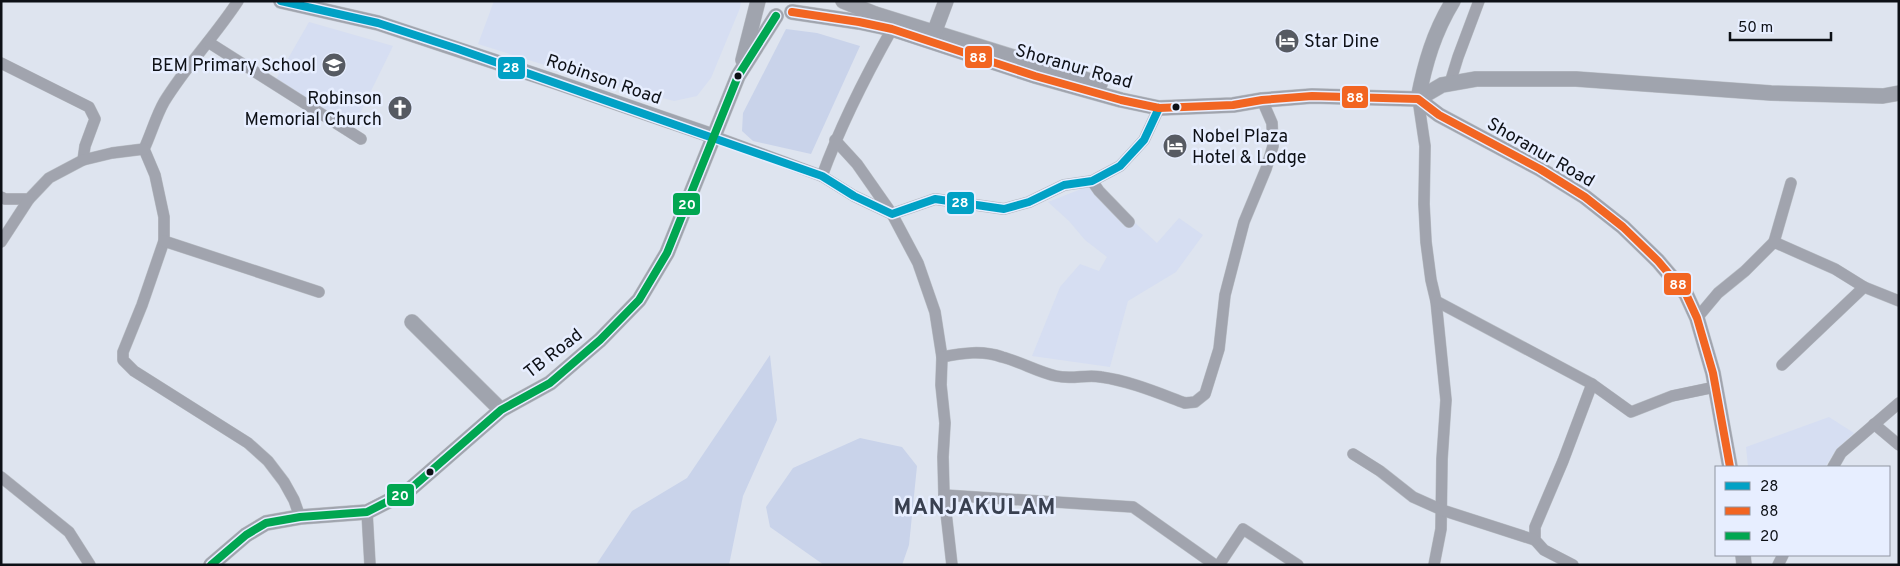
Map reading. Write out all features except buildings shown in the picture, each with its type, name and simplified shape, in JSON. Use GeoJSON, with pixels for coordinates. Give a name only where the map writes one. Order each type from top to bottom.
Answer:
{"type":"FeatureCollection","features":[{"type":"Feature","properties":{"kind":"main road","name":"Robinson Road"},"geometry":{"type":"LineString","coordinates":[[281,1],[378,23],[713,136]]}},
{"type":"Feature","properties":{"kind":"main road"},"geometry":{"type":"LineString","coordinates":[[759,1],[765,10],[776,16]]}},
{"type":"Feature","properties":{"kind":"main road"},"geometry":{"type":"LineString","coordinates":[[738,76],[759,1]]}},
{"type":"Feature","properties":{"kind":"main road","name":"Shoranur Road"},"geometry":{"type":"LineString","coordinates":[[843,1],[932,38],[1121,100],[1159,108],[1234,105],[1262,100],[1312,96],[1429,107],[1540,169],[1585,197],[1623,227],[1658,261],[1686,294],[1697,318],[1715,387],[1730,466]]}},
{"type":"Feature","properties":{"kind":"main road"},"geometry":{"type":"LineString","coordinates":[[932,38],[946,1]]}},
{"type":"Feature","properties":{"kind":"main road"},"geometry":{"type":"LineString","coordinates":[[1429,107],[1429,50],[1442,19],[1453,1]]}},
{"type":"Feature","properties":{"kind":"main road","name":"Shoranur Road"},"geometry":{"type":"LineString","coordinates":[[776,16],[787,15],[796,7],[932,38],[1123,91],[1162,98],[1262,100]]}},
{"type":"Feature","properties":{"kind":"main road","name":"TB Road"},"geometry":{"type":"LineString","coordinates":[[211,565],[254,529],[266,523],[300,517],[367,512],[408,491],[501,410],[550,383],[600,340],[639,300],[667,253],[738,76],[776,16]]}},
{"type":"Feature","properties":{"kind":"main road"},"geometry":{"type":"LineString","coordinates":[[1429,107],[1441,86],[1476,78],[1576,78],[1771,93],[1883,96],[1899,93]]}},
{"type":"Feature","properties":{"kind":"main road"},"geometry":{"type":"LineString","coordinates":[[412,322],[501,410]]}},
{"type":"Feature","properties":{"kind":"street"},"geometry":{"type":"LineString","coordinates":[[238,1],[222,26],[192,61],[163,104],[144,149],[155,175],[164,216],[164,241],[142,306],[123,352],[123,360],[134,371],[248,443],[268,461],[284,482],[294,500],[300,517]]}},
{"type":"Feature","properties":{"kind":"street"},"geometry":{"type":"LineString","coordinates":[[1441,86],[1458,57],[1479,1]]}},
{"type":"Feature","properties":{"kind":"street"},"geometry":{"type":"LineString","coordinates":[[822,176],[835,140],[863,81],[892,29]]}},
{"type":"Feature","properties":{"kind":"street"},"geometry":{"type":"LineString","coordinates":[[208,42],[361,139]]}},
{"type":"Feature","properties":{"kind":"street"},"geometry":{"type":"LineString","coordinates":[[1,63],[89,107],[95,120],[85,146],[83,160]]}},
{"type":"Feature","properties":{"kind":"street"},"geometry":{"type":"LineString","coordinates":[[942,356],[982,353],[1001,356],[1056,376],[1072,378],[1099,376],[1119,380],[1185,403],[1195,402],[1205,394],[1218,349],[1225,295],[1244,222],[1266,169],[1273,146],[1272,124],[1262,100]]}},
{"type":"Feature","properties":{"kind":"street"},"geometry":{"type":"LineString","coordinates":[[1429,107],[1425,146],[1424,204],[1426,242],[1436,301],[1446,400],[1442,460],[1441,529],[1434,565]]}},
{"type":"Feature","properties":{"kind":"street"},"geometry":{"type":"LineString","coordinates":[[713,136],[822,176],[854,196],[892,214],[935,199],[1004,209],[1029,202],[1064,185],[1092,181],[1120,166],[1144,140],[1159,108]]}},
{"type":"Feature","properties":{"kind":"street"},"geometry":{"type":"LineString","coordinates":[[835,140],[857,164],[892,214],[918,263],[935,312],[942,356],[941,385],[945,423],[943,457],[944,495],[952,565]]}},
{"type":"Feature","properties":{"kind":"street"},"geometry":{"type":"LineString","coordinates":[[1,242],[29,199],[49,178],[83,160],[112,153],[144,149]]}},
{"type":"Feature","properties":{"kind":"street"},"geometry":{"type":"LineString","coordinates":[[1092,181],[1129,222]]}},
{"type":"Feature","properties":{"kind":"street"},"geometry":{"type":"LineString","coordinates":[[1697,318],[1718,293],[1745,271],[1774,242],[1791,183]]}},
{"type":"Feature","properties":{"kind":"street"},"geometry":{"type":"LineString","coordinates":[[1,197],[5,199],[29,199]]}},
{"type":"Feature","properties":{"kind":"street"},"geometry":{"type":"LineString","coordinates":[[164,241],[319,292]]}},
{"type":"Feature","properties":{"kind":"street"},"geometry":{"type":"LineString","coordinates":[[1774,242],[1835,269],[1864,287],[1899,301]]}},
{"type":"Feature","properties":{"kind":"street"},"geometry":{"type":"LineString","coordinates":[[1782,366],[1864,287]]}},
{"type":"Feature","properties":{"kind":"street"},"geometry":{"type":"LineString","coordinates":[[1436,301],[1592,384],[1631,412],[1672,396],[1715,387]]}},
{"type":"Feature","properties":{"kind":"street"},"geometry":{"type":"LineString","coordinates":[[1535,540],[1535,527],[1563,461],[1592,384]]}},
{"type":"Feature","properties":{"kind":"street"},"geometry":{"type":"LineString","coordinates":[[1834,466],[1841,453],[1899,403]]}},
{"type":"Feature","properties":{"kind":"street"},"geometry":{"type":"LineString","coordinates":[[1874,424],[1899,445]]}},
{"type":"Feature","properties":{"kind":"street"},"geometry":{"type":"LineString","coordinates":[[1353,454],[1380,471],[1413,497],[1442,510],[1535,540],[1544,550],[1573,565]]}},
{"type":"Feature","properties":{"kind":"street"},"geometry":{"type":"LineString","coordinates":[[1,477],[69,532],[90,565]]}},
{"type":"Feature","properties":{"kind":"street"},"geometry":{"type":"LineString","coordinates":[[944,495],[1133,507],[1215,565]]}},
{"type":"Feature","properties":{"kind":"street"},"geometry":{"type":"LineString","coordinates":[[367,512],[370,565]]}},
{"type":"Feature","properties":{"kind":"street"},"geometry":{"type":"LineString","coordinates":[[1219,565],[1243,529],[1298,565]]}},
{"type":"Feature","properties":{"kind":"shaded area"},"geometry":{"type":"Polygon","coordinates":[[[494,1],[741,1],[740,8],[711,78],[697,96],[674,101],[589,79],[478,44],[494,1]]]}},
{"type":"Feature","properties":{"kind":"shaded area","name":"BEM Primary School"},"geometry":{"type":"Polygon","coordinates":[[[309,22],[393,46],[352,130],[274,83],[309,22]]]}},
{"type":"Feature","properties":{"kind":"shaded area"},"geometry":{"type":"Polygon","coordinates":[[[786,29],[817,33],[860,46],[811,154],[753,141],[742,131],[743,113],[786,29]]]}},
{"type":"Feature","properties":{"kind":"shaded area"},"geometry":{"type":"Polygon","coordinates":[[[1099,182],[1133,221],[1157,243],[1179,218],[1203,235],[1176,272],[1128,301],[1110,367],[1032,356],[1060,287],[1080,264],[1099,271],[1107,257],[1085,240],[1069,221],[1048,202],[1099,182]]]}},
{"type":"Feature","properties":{"kind":"shaded area"},"geometry":{"type":"Polygon","coordinates":[[[770,355],[777,420],[743,496],[729,565],[596,565],[632,511],[687,478],[770,355]]]}},
{"type":"Feature","properties":{"kind":"shaded area"},"geometry":{"type":"Polygon","coordinates":[[[1829,417],[1854,433],[1836,450],[1826,466],[1748,466],[1746,447],[1829,417]]]}},
{"type":"Feature","properties":{"kind":"shaded area"},"geometry":{"type":"Polygon","coordinates":[[[860,438],[902,447],[917,466],[909,545],[902,565],[824,565],[770,527],[766,507],[793,468],[860,438]]]}},
{"type":"Feature","properties":{"kind":"transit line","name":"28"},"geometry":{"type":"LineString","coordinates":[[281,1],[378,23],[458,49],[822,176],[854,196],[892,214],[935,199],[1004,209],[1029,202],[1064,185],[1092,181],[1120,166],[1144,140],[1159,108]]}},
{"type":"Feature","properties":{"kind":"transit line","name":"88"},"geometry":{"type":"LineString","coordinates":[[792,12],[892,29],[1035,76],[1121,100],[1159,108],[1233,105],[1262,100],[1312,96],[1418,99],[1439,115],[1540,169],[1585,197],[1623,227],[1658,261],[1686,294],[1697,318],[1713,373],[1730,466]]}},
{"type":"Feature","properties":{"kind":"transit line","name":"20"},"geometry":{"type":"LineString","coordinates":[[211,565],[246,535],[266,523],[300,517],[367,512],[408,491],[501,410],[550,383],[600,340],[639,300],[667,253],[738,76],[776,16]]}},
{"type":"Feature","properties":{"kind":"place","name":"Star Dine"},"geometry":{"type":"Point","coordinates":[1287,41]}},
{"type":"Feature","properties":{"kind":"place","name":"BEM Primary School"},"geometry":{"type":"Point","coordinates":[334,65]}},
{"type":"Feature","properties":{"kind":"place","name":"Robinson Memorial Church"},"geometry":{"type":"Point","coordinates":[400,108]}},
{"type":"Feature","properties":{"kind":"place","name":"Nobel Plaza Hotel & Lodge"},"geometry":{"type":"Point","coordinates":[1175,146]}},
{"type":"Feature","properties":{"kind":"district","name":"MANJAKULAM"},"geometry":{"type":"Point","coordinates":[975,506]}}]}
